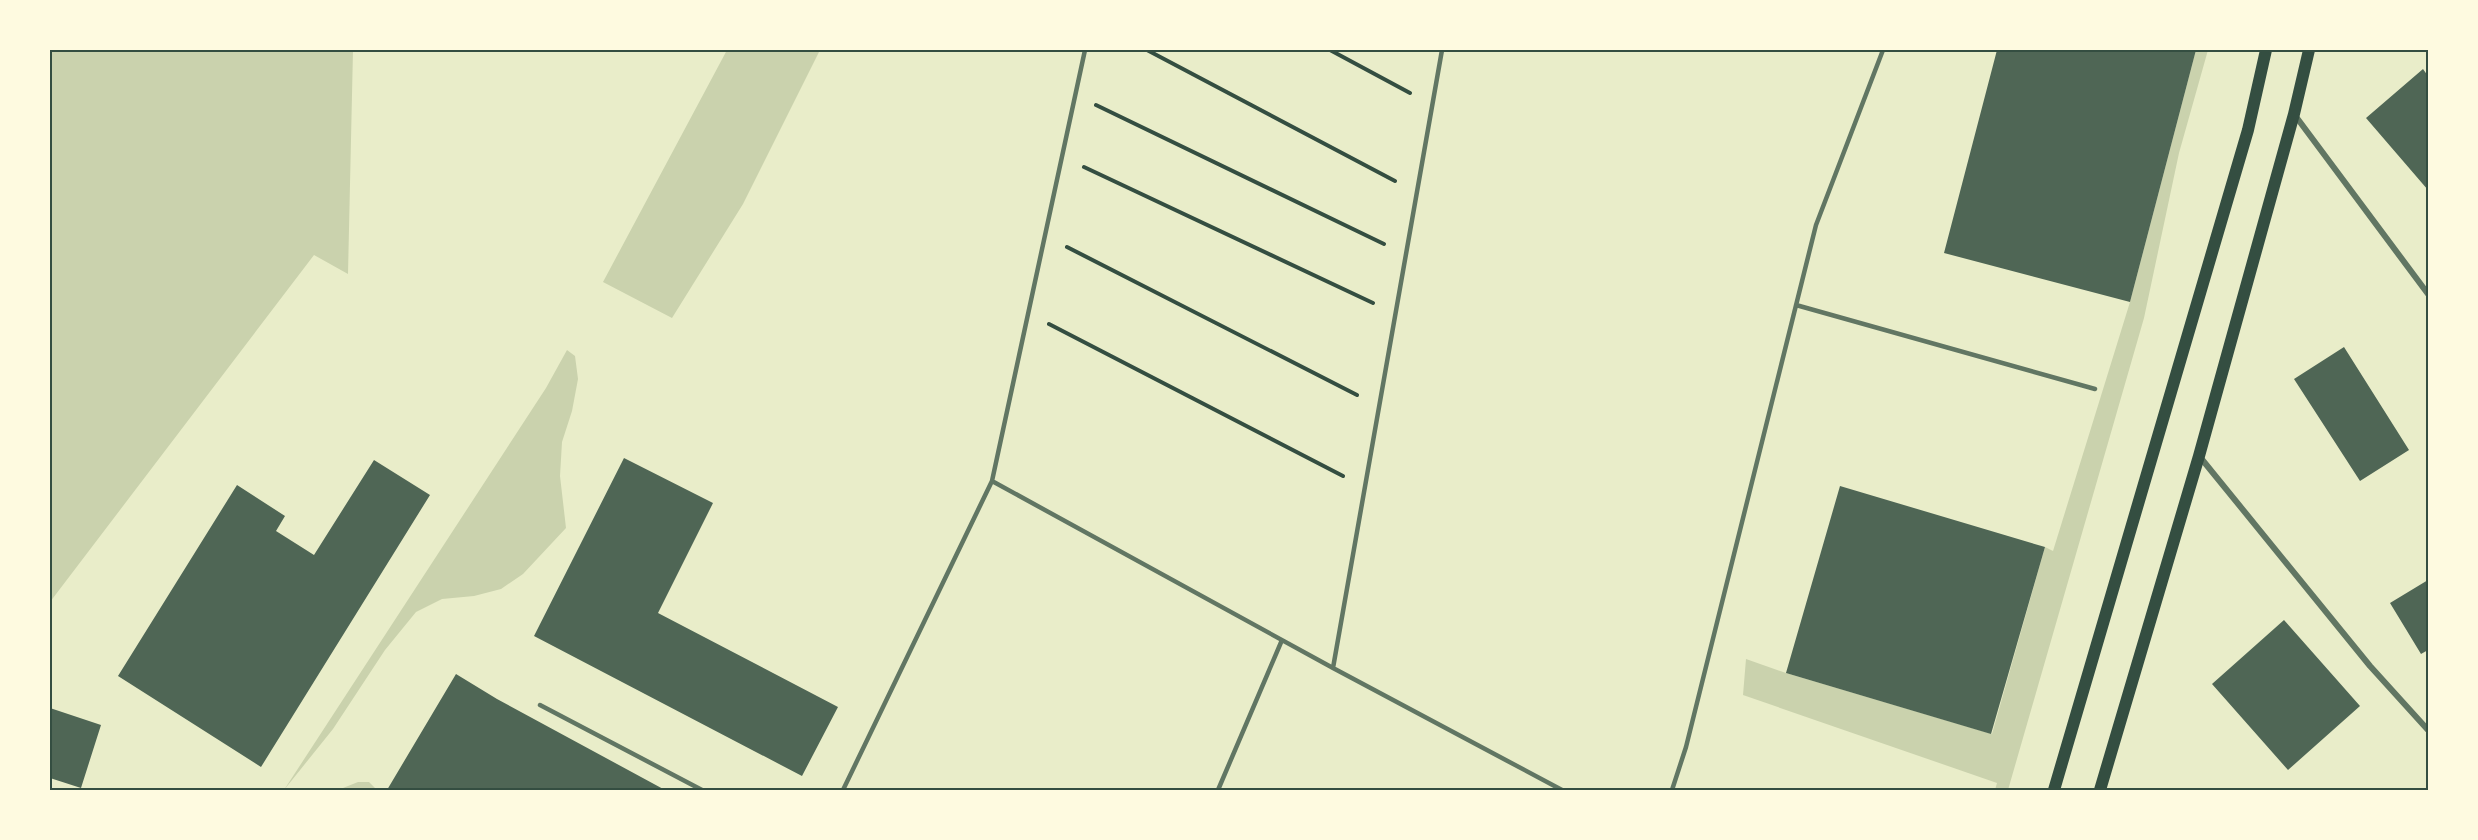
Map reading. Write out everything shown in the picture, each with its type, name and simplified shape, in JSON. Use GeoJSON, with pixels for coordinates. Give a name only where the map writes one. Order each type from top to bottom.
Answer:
{"type":"FeatureCollection","features":[{"type":"Feature","properties":{"kind":"main road"},"geometry":{"type":"LineString","coordinates":[[2054,790],[2248,130],[2266,50]]}},
{"type":"Feature","properties":{"kind":"main road"},"geometry":{"type":"LineString","coordinates":[[2100,790],[2199,456],[2294,114],[2309,50]]}},
{"type":"Feature","properties":{"kind":"street"},"geometry":{"type":"LineString","coordinates":[[2294,114],[2428,294]]}},
{"type":"Feature","properties":{"kind":"street"},"geometry":{"type":"LineString","coordinates":[[2199,456],[2370,666],[2428,730]]}},
{"type":"Feature","properties":{"kind":"lane"},"geometry":{"type":"LineString","coordinates":[[843,790],[992,481],[1085,50]]}},
{"type":"Feature","properties":{"kind":"lane"},"geometry":{"type":"LineString","coordinates":[[1333,668],[1442,50]]}},
{"type":"Feature","properties":{"kind":"lane"},"geometry":{"type":"LineString","coordinates":[[1672,790],[1686,747],[1816,225],[1883,50]]}},
{"type":"Feature","properties":{"kind":"lane"},"geometry":{"type":"LineString","coordinates":[[1796,305],[2094,389]]}},
{"type":"Feature","properties":{"kind":"lane"},"geometry":{"type":"LineString","coordinates":[[992,481],[1333,668],[1562,790]]}},
{"type":"Feature","properties":{"kind":"lane"},"geometry":{"type":"LineString","coordinates":[[1218,790],[1282,640]]}},
{"type":"Feature","properties":{"kind":"lane"},"geometry":{"type":"LineString","coordinates":[[540,705],[702,790]]}},
{"type":"Feature","properties":{"kind":"path"},"geometry":{"type":"LineString","coordinates":[[1147,50],[1417,193]]}},
{"type":"Feature","properties":{"kind":"path"},"geometry":{"type":"LineString","coordinates":[[1330,50],[1432,105]]}},
{"type":"Feature","properties":{"kind":"path"},"geometry":{"type":"LineString","coordinates":[[1075,95],[1406,255]]}},
{"type":"Feature","properties":{"kind":"path"},"geometry":{"type":"LineString","coordinates":[[1061,156],[1395,313]]}},
{"type":"Feature","properties":{"kind":"path"},"geometry":{"type":"LineString","coordinates":[[1044,236],[1379,407]]}},
{"type":"Feature","properties":{"kind":"path"},"geometry":{"type":"LineString","coordinates":[[1027,312],[1364,488]]}},
{"type":"Feature","properties":{"kind":"green space"},"geometry":{"type":"Polygon","coordinates":[[[50,50],[353,50],[348,274],[314,255],[50,602],[50,50]]]}},
{"type":"Feature","properties":{"kind":"green space"},"geometry":{"type":"Polygon","coordinates":[[[727,50],[820,50],[743,204],[672,318],[603,282],[727,50]]]}},
{"type":"Feature","properties":{"kind":"green space"},"geometry":{"type":"Polygon","coordinates":[[[2196,50],[2208,50],[2179,153],[2144,318],[2008,790],[1995,790],[1997,783],[1743,695],[1746,659],[1992,734],[2045,547],[2053,551],[2130,302],[2196,50]]]}},
{"type":"Feature","properties":{"kind":"green space"},"geometry":{"type":"Polygon","coordinates":[[[567,350],[575,356],[578,379],[572,411],[562,442],[560,476],[566,528],[523,574],[501,589],[474,596],[442,599],[416,612],[385,650],[333,729],[284,790],[546,388],[567,350]]]}},
{"type":"Feature","properties":{"kind":"green space"},"geometry":{"type":"Polygon","coordinates":[[[358,782],[369,782],[377,790],[338,790],[358,782]]]}},
{"type":"Feature","properties":{"kind":"building"},"geometry":{"type":"Polygon","coordinates":[[[1997,50],[2196,50],[2130,302],[1944,253],[1997,50]]]}},
{"type":"Feature","properties":{"kind":"building"},"geometry":{"type":"Polygon","coordinates":[[[2423,69],[2428,76],[2428,190],[2366,118],[2423,69]]]}},
{"type":"Feature","properties":{"kind":"building"},"geometry":{"type":"Polygon","coordinates":[[[2344,347],[2409,450],[2360,481],[2294,379],[2344,347]]]}},
{"type":"Feature","properties":{"kind":"building"},"geometry":{"type":"Polygon","coordinates":[[[624,458],[713,503],[658,613],[838,707],[802,776],[534,636],[624,458]]]}},
{"type":"Feature","properties":{"kind":"building"},"geometry":{"type":"Polygon","coordinates":[[[374,460],[430,495],[261,767],[118,676],[237,485],[285,516],[276,531],[314,555],[374,460]]]}},
{"type":"Feature","properties":{"kind":"building"},"geometry":{"type":"Polygon","coordinates":[[[1840,486],[2045,547],[1991,734],[1786,673],[1840,486]]]}},
{"type":"Feature","properties":{"kind":"building"},"geometry":{"type":"Polygon","coordinates":[[[2428,580],[2428,650],[2421,654],[2390,603],[2428,580]]]}},
{"type":"Feature","properties":{"kind":"building"},"geometry":{"type":"Polygon","coordinates":[[[2284,620],[2360,706],[2288,770],[2212,684],[2284,620]]]}},
{"type":"Feature","properties":{"kind":"building"},"geometry":{"type":"Polygon","coordinates":[[[456,674],[497,699],[665,790],[387,790],[456,674]]]}},
{"type":"Feature","properties":{"kind":"building"},"geometry":{"type":"Polygon","coordinates":[[[50,708],[101,725],[81,788],[50,778],[50,708]]]}}]}
